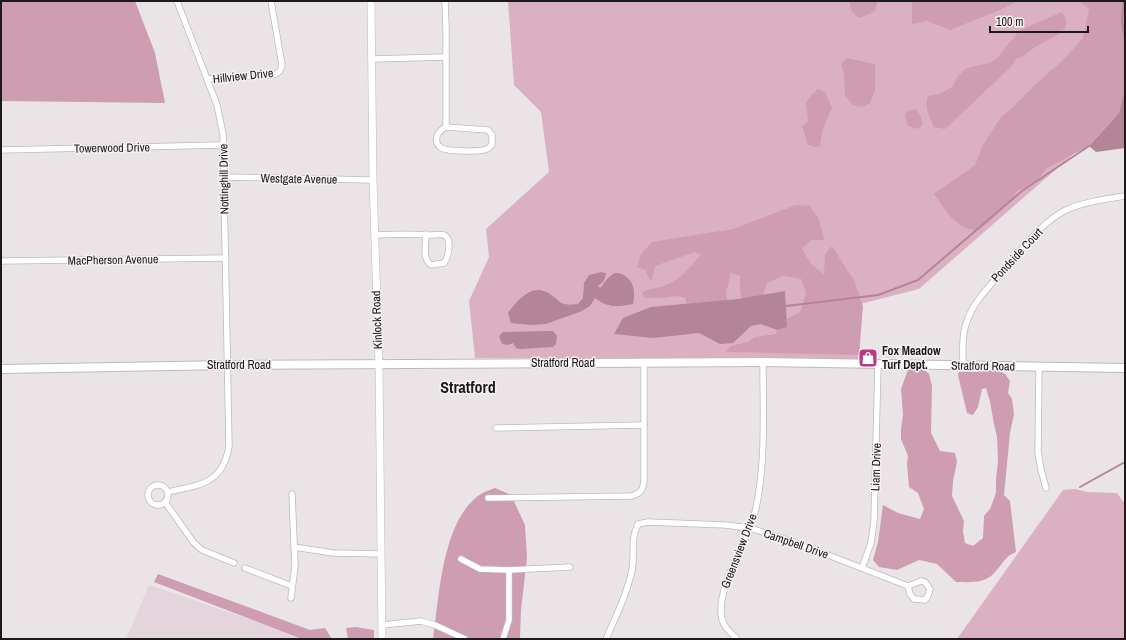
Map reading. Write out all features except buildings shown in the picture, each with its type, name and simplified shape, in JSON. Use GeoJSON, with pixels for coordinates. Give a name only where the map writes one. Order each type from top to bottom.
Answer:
{"type":"FeatureCollection","features":[{"type":"Feature","properties":{"kind":"main road","name":"Stratford Road"},"geometry":{"type":"LineString","coordinates":[[1,369],[228,364],[763,362],[1125,368]]}},
{"type":"Feature","properties":{"kind":"street","name":"Nottinghill Drive"},"geometry":{"type":"LineString","coordinates":[[168,492],[201,485],[213,479],[222,469],[227,458],[229,446],[226,258],[221,120],[177,1]]}},
{"type":"Feature","properties":{"kind":"street","name":"Hillview Drive"},"geometry":{"type":"LineString","coordinates":[[207,79],[270,75],[276,74],[280,71],[282,65],[271,1]]}},
{"type":"Feature","properties":{"kind":"street","name":"Kinlock Road"},"geometry":{"type":"LineString","coordinates":[[371,1],[373,180],[379,364],[382,639]]}},
{"type":"Feature","properties":{"kind":"street"},"geometry":{"type":"LineString","coordinates":[[445,1],[446,127]]}},
{"type":"Feature","properties":{"kind":"street"},"geometry":{"type":"LineString","coordinates":[[372,59],[446,57]]}},
{"type":"Feature","properties":{"kind":"street"},"geometry":{"type":"LineString","coordinates":[[446,127],[488,130],[492,135],[492,144],[487,149],[480,151],[447,150],[440,148],[436,142],[436,138],[442,129],[446,127]]}},
{"type":"Feature","properties":{"kind":"street","name":"Towerwood Drive"},"geometry":{"type":"LineString","coordinates":[[1,150],[223,145]]}},
{"type":"Feature","properties":{"kind":"street","name":"Westgate Avenue"},"geometry":{"type":"LineString","coordinates":[[224,177],[373,180]]}},
{"type":"Feature","properties":{"kind":"street","name":"Pondside Court"},"geometry":{"type":"LineString","coordinates":[[963,366],[964,332],[973,308],[989,286],[1030,239],[1048,221],[1065,211],[1080,205],[1125,196]]}},
{"type":"Feature","properties":{"kind":"street"},"geometry":{"type":"LineString","coordinates":[[375,235],[426,234],[443,235],[447,238],[449,244],[449,254],[444,263],[431,265],[427,262],[425,257],[426,234]]}},
{"type":"Feature","properties":{"kind":"street","name":"MacPherson Avenue"},"geometry":{"type":"LineString","coordinates":[[1,261],[226,258]]}},
{"type":"Feature","properties":{"kind":"street","name":"Greensview Drive"},"geometry":{"type":"LineString","coordinates":[[737,639],[724,626],[721,612],[724,591],[750,528],[756,508],[761,474],[763,362]]}},
{"type":"Feature","properties":{"kind":"street"},"geometry":{"type":"LineString","coordinates":[[488,498],[631,496],[637,495],[641,492],[644,487],[644,363]]}},
{"type":"Feature","properties":{"kind":"street","name":"Liam Drive"},"geometry":{"type":"LineString","coordinates":[[862,568],[871,543],[874,520],[878,364]]}},
{"type":"Feature","properties":{"kind":"street"},"geometry":{"type":"LineString","coordinates":[[1040,367],[1038,452],[1046,488]]}},
{"type":"Feature","properties":{"kind":"street"},"geometry":{"type":"LineString","coordinates":[[496,428],[644,425]]}},
{"type":"Feature","properties":{"kind":"street"},"geometry":{"type":"LineString","coordinates":[[158,484],[164,487],[168,492],[165,502],[159,505],[152,503],[148,498],[148,491],[152,486],[158,484]]}},
{"type":"Feature","properties":{"kind":"street"},"geometry":{"type":"LineString","coordinates":[[291,598],[295,566],[292,494]]}},
{"type":"Feature","properties":{"kind":"street"},"geometry":{"type":"LineString","coordinates":[[165,502],[194,543],[202,550],[234,563]]}},
{"type":"Feature","properties":{"kind":"street","name":"Campbell Drive"},"geometry":{"type":"LineString","coordinates":[[606,639],[626,592],[632,568],[633,538],[635,531],[638,524],[648,522],[725,525],[750,528],[798,543],[908,586]]}},
{"type":"Feature","properties":{"kind":"street"},"geometry":{"type":"LineString","coordinates":[[294,547],[333,553],[381,554]]}},
{"type":"Feature","properties":{"kind":"street"},"geometry":{"type":"LineString","coordinates":[[461,559],[480,569],[509,570],[570,567]]}},
{"type":"Feature","properties":{"kind":"street"},"geometry":{"type":"LineString","coordinates":[[245,568],[292,586]]}},
{"type":"Feature","properties":{"kind":"street"},"geometry":{"type":"LineString","coordinates":[[503,639],[509,620],[509,570]]}},
{"type":"Feature","properties":{"kind":"street"},"geometry":{"type":"LineString","coordinates":[[382,625],[421,621],[435,625],[465,639]]}},
{"type":"Feature","properties":{"kind":"shaded area"},"geometry":{"type":"Polygon","coordinates":[[[1,1],[135,1],[155,53],[165,103],[1,101],[1,1]]]}},
{"type":"Feature","properties":{"kind":"shaded area"},"geometry":{"type":"Polygon","coordinates":[[[508,1],[1125,1],[1125,109],[919,289],[852,306],[859,364],[689,358],[475,358],[469,301],[489,257],[486,229],[549,172],[541,112],[514,85],[508,1]]]}},
{"type":"Feature","properties":{"kind":"shaded area"},"geometry":{"type":"Polygon","coordinates":[[[850,1],[878,1],[875,11],[860,18],[852,11],[850,1]]]}},
{"type":"Feature","properties":{"kind":"shaded area"},"geometry":{"type":"Polygon","coordinates":[[[912,1],[1018,1],[1000,10],[950,30],[927,21],[912,24],[912,1]]]}},
{"type":"Feature","properties":{"kind":"shaded area"},"geometry":{"type":"Polygon","coordinates":[[[1079,1],[1125,1],[1125,90],[1119,113],[1089,146],[1047,168],[1034,184],[1017,191],[1007,205],[979,230],[971,230],[964,227],[947,213],[934,194],[975,165],[983,145],[1001,117],[1062,61],[1083,38],[1089,9],[1079,1]]]}},
{"type":"Feature","properties":{"kind":"shaded area"},"geometry":{"type":"Polygon","coordinates":[[[1062,12],[1066,19],[1066,24],[1061,32],[1016,59],[1011,67],[945,129],[934,127],[927,108],[928,96],[940,94],[952,87],[958,76],[966,68],[990,63],[997,58],[1020,30],[1062,12]]]}},
{"type":"Feature","properties":{"kind":"shaded area"},"geometry":{"type":"Polygon","coordinates":[[[846,58],[875,64],[875,91],[870,103],[862,107],[853,105],[845,95],[844,74],[841,65],[846,58]]]}},
{"type":"Feature","properties":{"kind":"shaded area"},"geometry":{"type":"Polygon","coordinates":[[[818,89],[825,92],[832,108],[823,131],[820,146],[816,147],[808,145],[802,126],[808,121],[806,103],[812,94],[818,89]]]}},
{"type":"Feature","properties":{"kind":"shaded area"},"geometry":{"type":"Polygon","coordinates":[[[1125,90],[1125,148],[1096,152],[1089,146],[1119,113],[1125,90]]]}},
{"type":"Feature","properties":{"kind":"shaded area"},"geometry":{"type":"Polygon","coordinates":[[[915,109],[920,115],[922,121],[922,126],[918,129],[908,126],[905,117],[906,112],[915,109]]]}},
{"type":"Feature","properties":{"kind":"shaded area"},"geometry":{"type":"Polygon","coordinates":[[[796,205],[810,206],[819,219],[824,240],[811,240],[802,249],[812,265],[824,274],[825,254],[832,246],[854,280],[863,306],[859,355],[726,352],[730,346],[748,342],[755,337],[776,334],[781,322],[800,312],[806,293],[801,279],[783,276],[767,283],[762,298],[743,308],[740,291],[740,276],[731,273],[726,293],[729,307],[690,313],[685,298],[678,296],[645,298],[642,292],[664,286],[675,280],[701,255],[695,252],[655,266],[651,282],[645,270],[637,267],[641,254],[652,242],[733,229],[796,205]]]}},
{"type":"Feature","properties":{"kind":"shaded area"},"geometry":{"type":"Polygon","coordinates":[[[601,272],[606,273],[604,281],[598,286],[600,288],[609,277],[616,273],[624,275],[631,282],[634,288],[633,304],[613,306],[604,304],[595,298],[590,306],[582,311],[546,324],[531,325],[511,323],[508,313],[524,295],[529,292],[540,290],[551,295],[560,302],[571,305],[578,304],[583,298],[584,283],[589,275],[601,272]]]}},
{"type":"Feature","properties":{"kind":"shaded area"},"geometry":{"type":"Polygon","coordinates":[[[785,291],[787,327],[777,330],[761,324],[751,326],[733,343],[720,344],[699,333],[653,338],[614,334],[623,318],[651,307],[738,299],[785,291]]]}},
{"type":"Feature","properties":{"kind":"shaded area"},"geometry":{"type":"Polygon","coordinates":[[[553,331],[557,336],[556,344],[553,347],[520,349],[516,348],[513,343],[508,345],[502,344],[499,336],[503,332],[553,331]]]}},
{"type":"Feature","properties":{"kind":"shaded area"},"geometry":{"type":"Polygon","coordinates":[[[909,367],[922,368],[929,374],[932,386],[931,433],[940,451],[955,453],[957,462],[952,496],[964,521],[963,531],[965,543],[973,546],[983,538],[984,516],[990,509],[996,493],[998,461],[997,437],[986,388],[982,389],[978,407],[973,415],[967,413],[958,375],[959,372],[998,370],[1005,374],[1010,381],[1008,393],[1012,399],[1014,414],[1010,433],[1004,495],[1010,501],[1016,552],[1006,558],[990,577],[981,581],[956,582],[937,564],[919,560],[897,570],[879,567],[873,560],[878,542],[883,505],[898,513],[920,519],[924,509],[918,493],[909,487],[907,464],[908,456],[901,439],[903,414],[901,389],[909,367]]]}},
{"type":"Feature","properties":{"kind":"shaded area"},"geometry":{"type":"Polygon","coordinates":[[[495,488],[511,495],[525,525],[527,558],[521,610],[520,639],[433,639],[444,562],[457,524],[466,508],[478,496],[495,488]]]}},
{"type":"Feature","properties":{"kind":"shaded area"},"geometry":{"type":"Polygon","coordinates":[[[1075,489],[1088,492],[1117,493],[1125,504],[1125,639],[957,639],[1063,490],[1075,489]]]}},
{"type":"Feature","properties":{"kind":"shaded area"},"geometry":{"type":"Polygon","coordinates":[[[158,574],[310,630],[325,628],[332,639],[302,639],[154,582],[158,574]]]}},
{"type":"Feature","properties":{"kind":"shaded area"},"geometry":{"type":"Polygon","coordinates":[[[149,585],[307,639],[126,639],[149,585]]]}},
{"type":"Feature","properties":{"kind":"shaded area"},"geometry":{"type":"Polygon","coordinates":[[[356,627],[374,630],[374,639],[347,639],[346,628],[356,627]]]}},
{"type":"Feature","properties":{"kind":"waterway"},"geometry":{"type":"LineString","coordinates":[[1124,1],[1122,20],[1125,40]]}},
{"type":"Feature","properties":{"kind":"waterway"},"geometry":{"type":"LineString","coordinates":[[786,306],[878,295],[918,280],[1022,191],[1089,146]]}},
{"type":"Feature","properties":{"kind":"waterway"},"geometry":{"type":"LineString","coordinates":[[1080,487],[1125,462]]}},
{"type":"Feature","properties":{"kind":"place","name":"Fox Meadow Turf Dept."},"geometry":{"type":"Point","coordinates":[868,358]}},
{"type":"Feature","properties":{"kind":"district","name":"Stratford"},"geometry":{"type":"Point","coordinates":[468,387]}}]}
